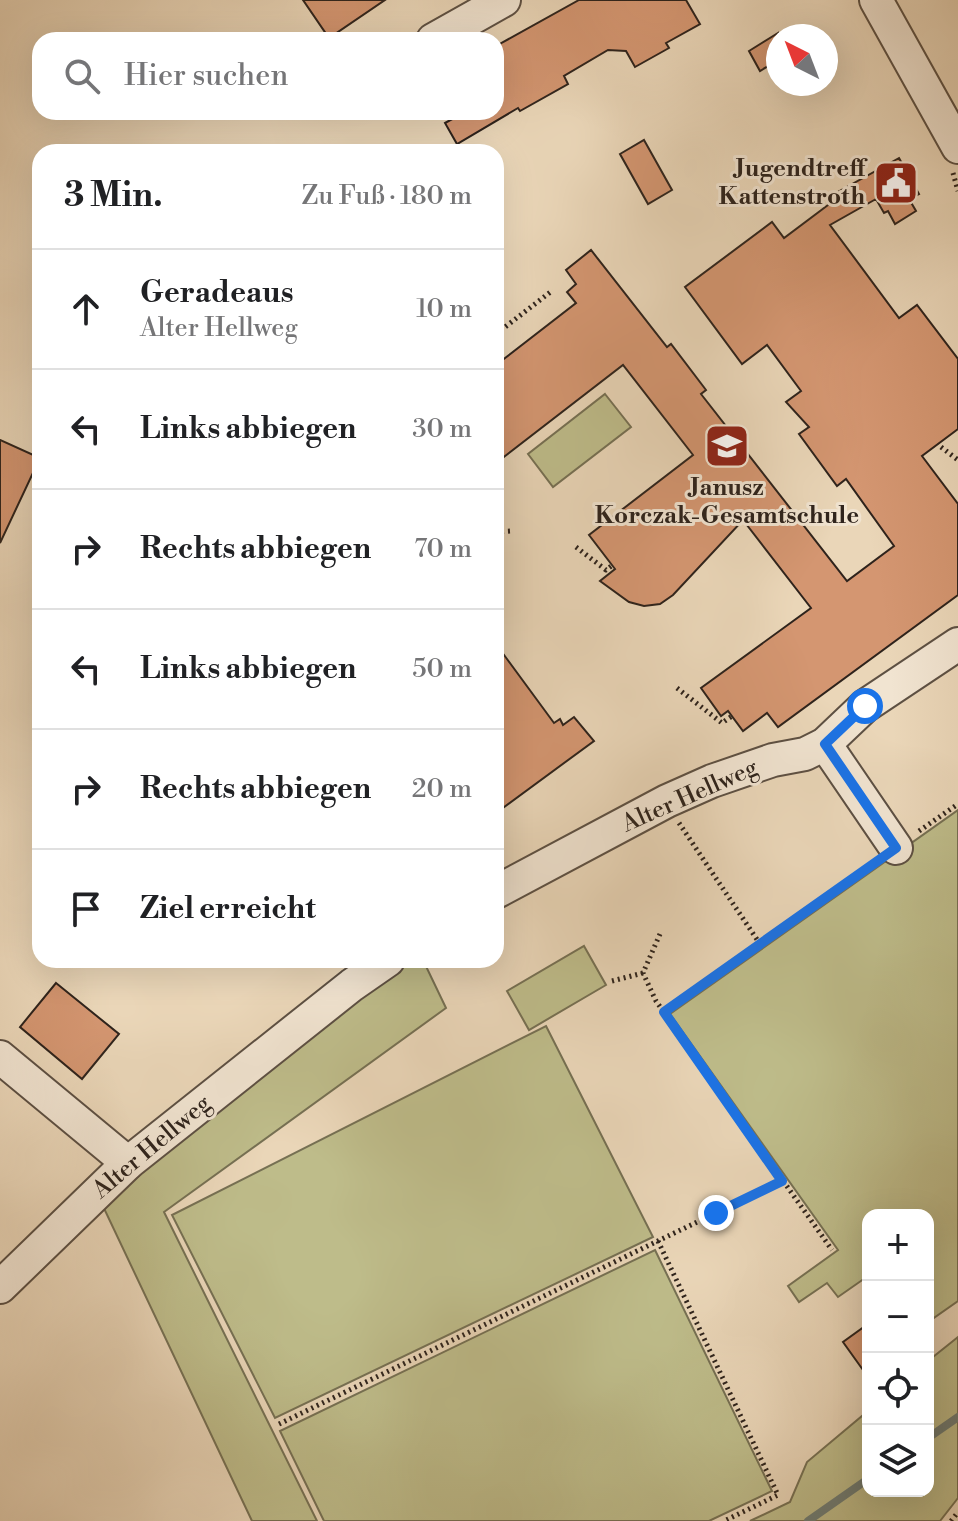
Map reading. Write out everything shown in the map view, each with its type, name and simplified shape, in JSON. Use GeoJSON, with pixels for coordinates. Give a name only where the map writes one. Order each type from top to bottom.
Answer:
{"type":"FeatureCollection","features":[{"type":"Feature","properties":{"kind":"street"},"geometry":{"type":"LineString","coordinates":[[447,32],[504,0]]}},
{"type":"Feature","properties":{"kind":"street"},"geometry":{"type":"LineString","coordinates":[[891,5],[958,147]]}},
{"type":"Feature","properties":{"kind":"street","name":"Alter Hellweg"},"geometry":{"type":"LineString","coordinates":[[504,888],[667,801],[712,781],[773,760],[805,754],[825,744],[865,706],[958,644]]}},
{"type":"Feature","properties":{"kind":"street"},"geometry":{"type":"LineString","coordinates":[[825,744],[896,848]]}},
{"type":"Feature","properties":{"kind":"street","name":"Alter Hellweg"},"geometry":{"type":"LineString","coordinates":[[0,1287],[128,1163],[376,968]]}},
{"type":"Feature","properties":{"kind":"street"},"geometry":{"type":"LineString","coordinates":[[0,1057],[128,1163]]}},
{"type":"Feature","properties":{"kind":"path"},"geometry":{"type":"LineString","coordinates":[[504,328],[553,290]]}},
{"type":"Feature","properties":{"kind":"path"},"geometry":{"type":"LineString","coordinates":[[941,447],[958,460]]}},
{"type":"Feature","properties":{"kind":"path"},"geometry":{"type":"LineString","coordinates":[[504,531],[510,531]]}},
{"type":"Feature","properties":{"kind":"path"},"geometry":{"type":"LineString","coordinates":[[576,547],[606,570],[614,564]]}},
{"type":"Feature","properties":{"kind":"path"},"geometry":{"type":"LineString","coordinates":[[677,688],[722,723],[732,716]]}},
{"type":"Feature","properties":{"kind":"path"},"geometry":{"type":"LineString","coordinates":[[667,801],[683,832],[760,944]]}},
{"type":"Feature","properties":{"kind":"path"},"geometry":{"type":"LineString","coordinates":[[664,1012],[958,804]]}},
{"type":"Feature","properties":{"kind":"path"},"geometry":{"type":"LineString","coordinates":[[643,973],[660,934]]}},
{"type":"Feature","properties":{"kind":"path"},"geometry":{"type":"LineString","coordinates":[[612,981],[643,973]]}},
{"type":"Feature","properties":{"kind":"path"},"geometry":{"type":"LineString","coordinates":[[643,973],[664,1012],[832,1250]]}},
{"type":"Feature","properties":{"kind":"path"},"geometry":{"type":"LineString","coordinates":[[279,1424],[782,1181]]}},
{"type":"Feature","properties":{"kind":"path"},"geometry":{"type":"LineString","coordinates":[[658,1241],[778,1495],[724,1521]]}},
{"type":"Feature","properties":{"kind":"path"},"geometry":{"type":"LineString","coordinates":[[951,1521],[958,1512]]}},
{"type":"Feature","properties":{"kind":"shaded area"},"geometry":{"type":"Polygon","coordinates":[[[605,394],[631,427],[553,487],[528,454],[605,394]]]}},
{"type":"Feature","properties":{"kind":"shaded area"},"geometry":{"type":"Polygon","coordinates":[[[958,810],[958,1301],[934,1318],[934,1209],[862,1209],[862,1280],[838,1297],[827,1283],[799,1302],[788,1286],[838,1250],[670,1014],[958,810]]]}},
{"type":"Feature","properties":{"kind":"shaded area"},"geometry":{"type":"Polygon","coordinates":[[[584,946],[606,985],[529,1030],[507,991],[584,946]]]}},
{"type":"Feature","properties":{"kind":"shaded area"},"geometry":{"type":"Polygon","coordinates":[[[399,968],[427,968],[446,1008],[164,1212],[317,1521],[252,1521],[101,1202],[358,996],[399,968]]]}},
{"type":"Feature","properties":{"kind":"shaded area"},"geometry":{"type":"Polygon","coordinates":[[[546,1026],[653,1237],[275,1418],[172,1215],[546,1026]]]}},
{"type":"Feature","properties":{"kind":"shaded area"},"geometry":{"type":"Polygon","coordinates":[[[655,1250],[772,1491],[709,1521],[324,1521],[280,1431],[655,1250]]]}},
{"type":"Feature","properties":{"kind":"shaded area"},"geometry":{"type":"Polygon","coordinates":[[[958,1337],[958,1498],[940,1521],[750,1521],[790,1502],[807,1462],[862,1416],[862,1497],[934,1497],[934,1356],[958,1337]]]}},
{"type":"Feature","properties":{"kind":"building"},"geometry":{"type":"Polygon","coordinates":[[[303,0],[385,0],[338,32],[325,32],[303,0]]]}},
{"type":"Feature","properties":{"kind":"building"},"geometry":{"type":"Polygon","coordinates":[[[579,0],[686,0],[700,24],[666,43],[669,48],[635,67],[626,51],[608,50],[564,76],[568,84],[520,111],[518,108],[504,116],[504,42],[579,0]]]}},
{"type":"Feature","properties":{"kind":"building"},"geometry":{"type":"Polygon","coordinates":[[[766,40],[766,67],[760,71],[749,51],[766,40]]]}},
{"type":"Feature","properties":{"kind":"building"},"geometry":{"type":"Polygon","coordinates":[[[450,120],[498,120],[457,144],[445,123],[450,120]]]}},
{"type":"Feature","properties":{"kind":"building"},"geometry":{"type":"Polygon","coordinates":[[[644,140],[672,190],[648,204],[620,154],[644,140]]]}},
{"type":"Feature","properties":{"kind":"building"},"geometry":{"type":"Polygon","coordinates":[[[899,158],[919,194],[909,199],[916,211],[895,224],[876,199],[830,225],[899,318],[917,305],[958,359],[958,429],[922,456],[958,504],[958,595],[778,727],[767,713],[743,731],[728,711],[721,716],[701,688],[811,608],[743,520],[673,595],[660,604],[644,606],[629,602],[600,581],[615,569],[589,535],[693,455],[623,365],[504,457],[504,359],[576,303],[567,292],[576,284],[566,270],[591,250],[667,347],[671,344],[706,390],[701,394],[847,581],[894,546],[846,479],[837,486],[799,434],[809,427],[786,402],[801,391],[767,345],[742,364],[685,287],[772,222],[784,238],[840,196],[838,192],[899,158]]]}},
{"type":"Feature","properties":{"kind":"building"},"geometry":{"type":"Polygon","coordinates":[[[0,440],[32,454],[32,475],[0,543],[0,440]]]}},
{"type":"Feature","properties":{"kind":"building"},"geometry":{"type":"Polygon","coordinates":[[[504,655],[554,723],[560,719],[563,725],[574,717],[594,741],[504,807],[504,655]]]}},
{"type":"Feature","properties":{"kind":"building"},"geometry":{"type":"Polygon","coordinates":[[[56,983],[119,1034],[82,1079],[20,1027],[56,983]]]}},
{"type":"Feature","properties":{"kind":"building"},"geometry":{"type":"Polygon","coordinates":[[[862,1328],[862,1369],[843,1342],[862,1328]]]}},
{"type":"Feature","properties":{"kind":"waterway"},"geometry":{"type":"LineString","coordinates":[[934,1434],[958,1417]]}},
{"type":"Feature","properties":{"kind":"waterway"},"geometry":{"type":"LineString","coordinates":[[808,1521],[862,1483]]}},
{"type":"Feature","properties":{"kind":"place","name":"Jugendtreff Kattenstroth"},"geometry":{"type":"Point","coordinates":[896,183]}},
{"type":"Feature","properties":{"kind":"place","name":"Janusz Korczak-Gesamtschule"},"geometry":{"type":"Point","coordinates":[727,446]}},
{"type":"Feature","properties":{"kind":"route"},"geometry":{"type":"LineString","coordinates":[[716,1213],[782,1181],[664,1012],[896,848],[825,744],[865,706]]}}]}
